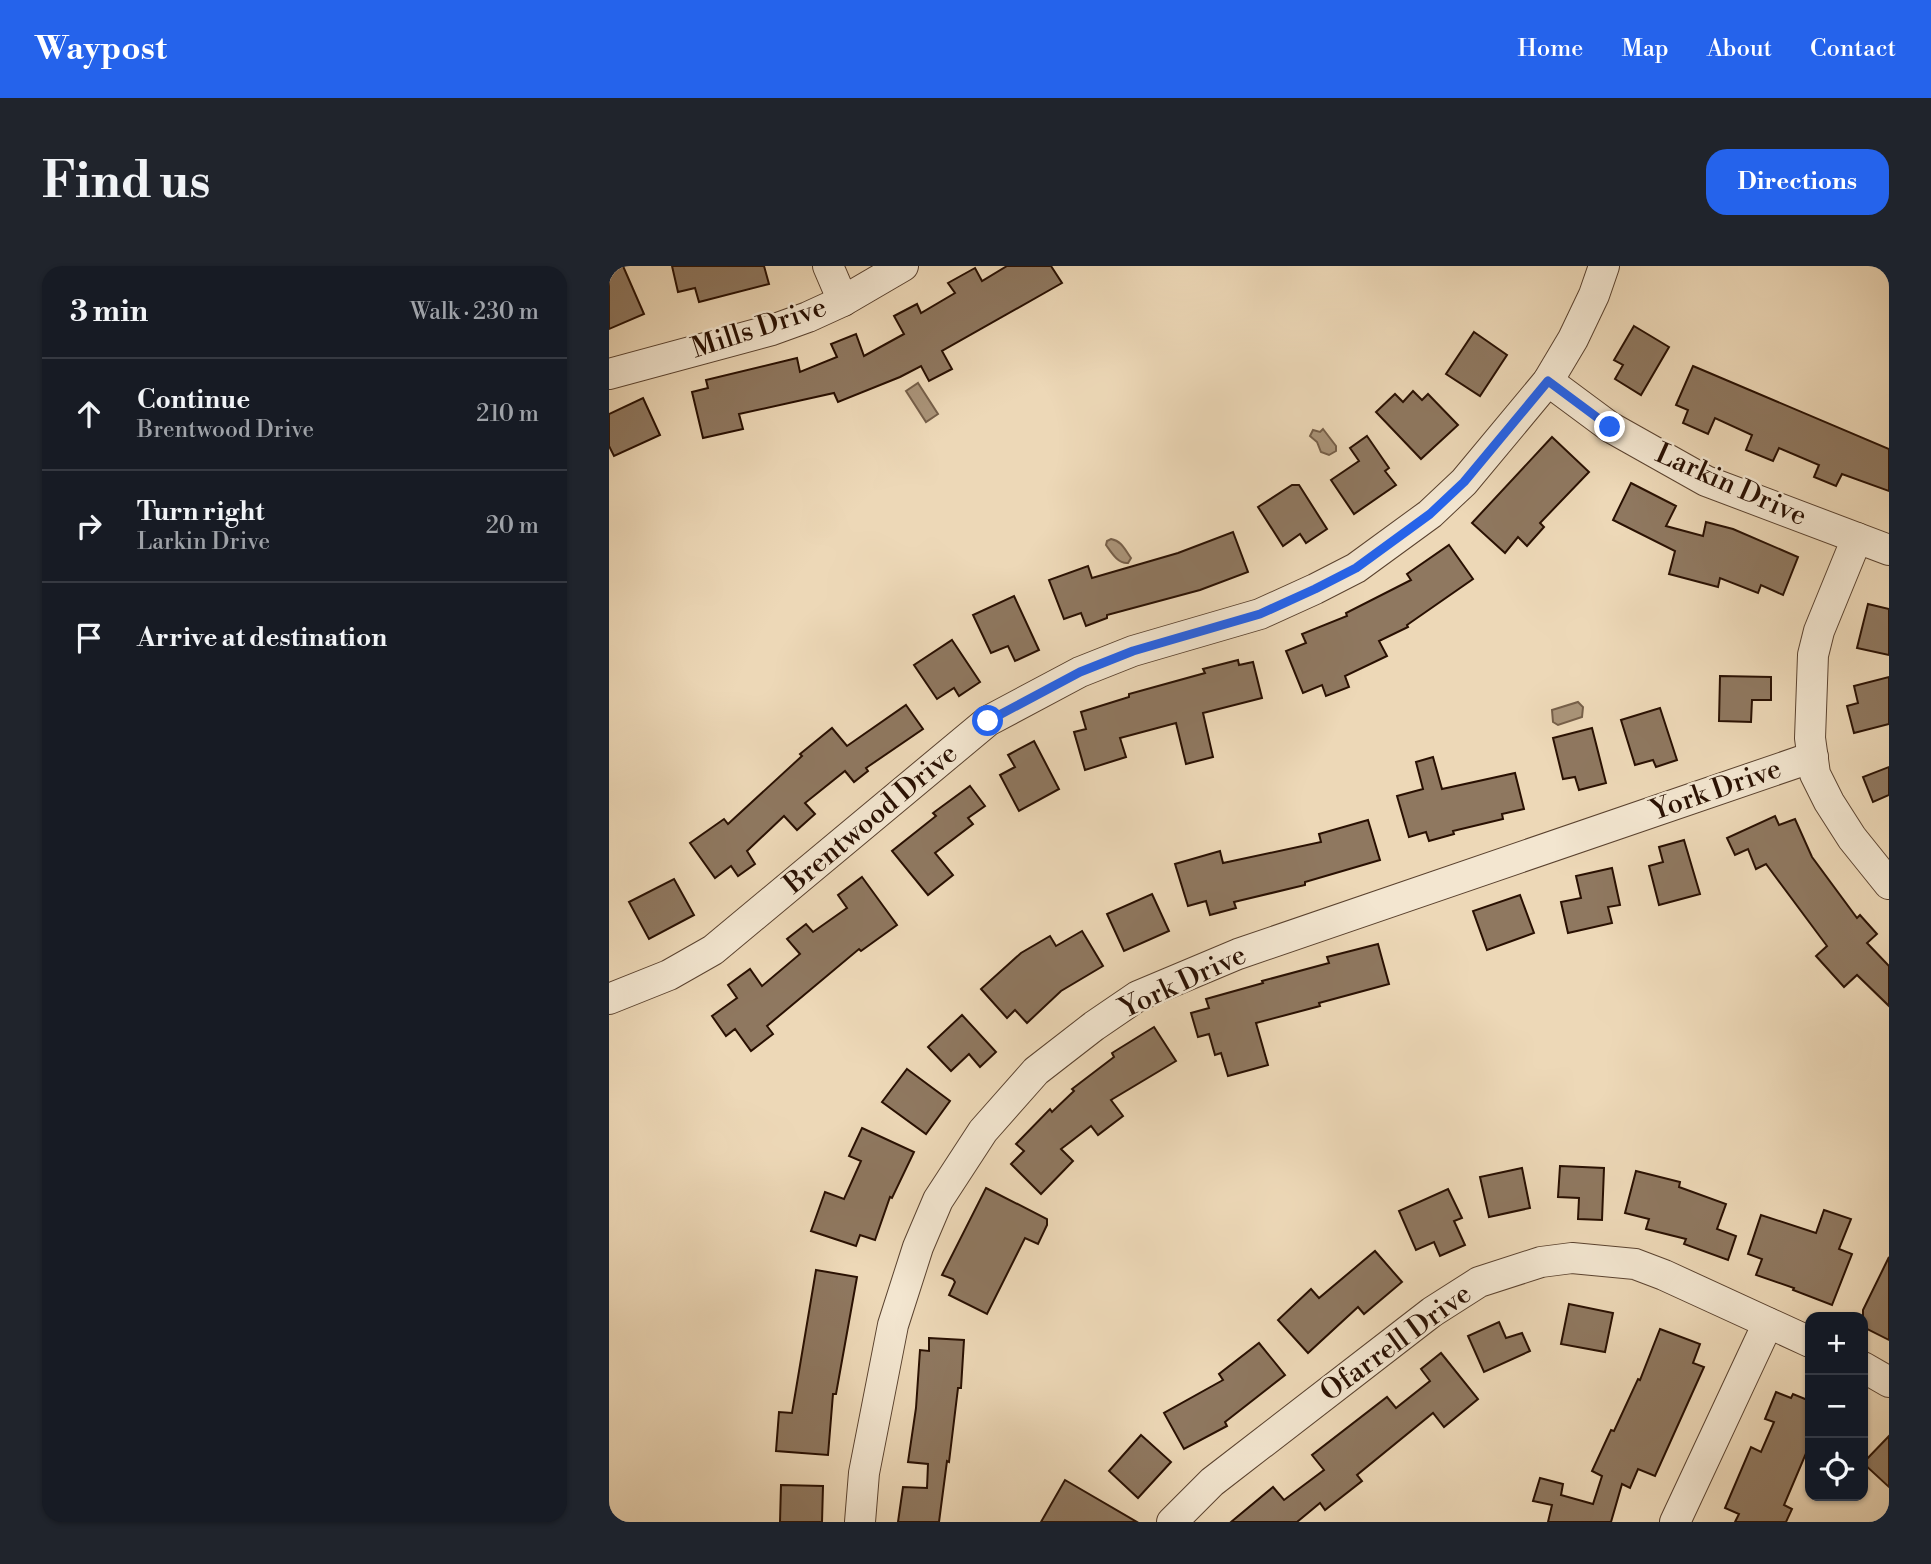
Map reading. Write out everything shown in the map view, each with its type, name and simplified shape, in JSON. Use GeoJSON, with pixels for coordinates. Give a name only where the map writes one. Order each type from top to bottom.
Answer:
{"type":"FeatureCollection","features":[{"type":"Feature","properties":{"kind":"street"},"geometry":{"type":"LineString","coordinates":[[828,266],[843,301]]}},
{"type":"Feature","properties":{"kind":"street","name":"Mills Drive"},"geometry":{"type":"LineString","coordinates":[[609,374],[772,330],[808,317],[843,301],[903,266]]}},
{"type":"Feature","properties":{"kind":"street","name":"Brentwood Drive"},"geometry":{"type":"LineString","coordinates":[[609,999],[669,975],[713,950],[988,721],[1080,672],[1133,651],[1260,614],[1315,589],[1356,568],[1430,514],[1455,490],[1548,381],[1573,339],[1594,295],[1604,266]]}},
{"type":"Feature","properties":{"kind":"street","name":"Larkin Drive"},"geometry":{"type":"LineString","coordinates":[[1548,381],[1610,427],[1706,481],[1889,550]]}},
{"type":"Feature","properties":{"kind":"street"},"geometry":{"type":"LineString","coordinates":[[1857,538],[1819,631],[1813,655],[1810,738],[1815,774],[1829,802],[1852,838],[1889,884]]}},
{"type":"Feature","properties":{"kind":"street","name":"York Drive"},"geometry":{"type":"LineString","coordinates":[[860,1522],[865,1473],[893,1325],[918,1247],[938,1200],[983,1131],[1036,1071],[1138,996],[1238,954],[1813,757]]}},
{"type":"Feature","properties":{"kind":"street","name":"Ofarrell Drive"},"geometry":{"type":"LineString","coordinates":[[1172,1522],[1212,1482],[1432,1312],[1471,1287],[1505,1272],[1541,1262],[1572,1258],[1635,1264],[1805,1340]]}},
{"type":"Feature","properties":{"kind":"street"},"geometry":{"type":"LineString","coordinates":[[1675,1522],[1768,1323]]}},
{"type":"Feature","properties":{"kind":"street"},"geometry":{"type":"LineString","coordinates":[[1868,1370],[1889,1382]]}},
{"type":"Feature","properties":{"kind":"shaded area"},"geometry":{"type":"Polygon","coordinates":[[[918,383],[938,414],[926,422],[906,391],[918,383]]]}},
{"type":"Feature","properties":{"kind":"shaded area"},"geometry":{"type":"Polygon","coordinates":[[[1323,429],[1336,446],[1336,451],[1329,455],[1321,452],[1317,442],[1310,436],[1313,430],[1320,432],[1323,429]]]}},
{"type":"Feature","properties":{"kind":"shaded area"},"geometry":{"type":"Polygon","coordinates":[[[1111,539],[1125,549],[1131,558],[1128,563],[1118,560],[1110,551],[1106,545],[1111,539]]]}},
{"type":"Feature","properties":{"kind":"shaded area"},"geometry":{"type":"Polygon","coordinates":[[[1578,702],[1583,707],[1582,717],[1558,725],[1553,722],[1552,710],[1578,702]]]}},
{"type":"Feature","properties":{"kind":"building"},"geometry":{"type":"Polygon","coordinates":[[[609,266],[623,266],[644,314],[609,329],[609,266]]]}},
{"type":"Feature","properties":{"kind":"building"},"geometry":{"type":"Polygon","coordinates":[[[672,266],[764,266],[769,284],[699,302],[695,288],[678,292],[672,266]]]}},
{"type":"Feature","properties":{"kind":"building"},"geometry":{"type":"Polygon","coordinates":[[[1007,266],[1051,266],[1062,283],[942,351],[952,369],[929,381],[921,366],[838,402],[834,393],[739,414],[743,429],[703,438],[692,392],[708,388],[706,380],[797,358],[800,372],[837,357],[831,344],[856,334],[864,356],[904,334],[894,316],[917,304],[921,313],[955,293],[948,283],[975,268],[982,281],[1007,266]]]}},
{"type":"Feature","properties":{"kind":"building"},"geometry":{"type":"Polygon","coordinates":[[[1634,326],[1669,347],[1641,395],[1615,379],[1623,365],[1614,360],[1634,326]]]}},
{"type":"Feature","properties":{"kind":"building"},"geometry":{"type":"Polygon","coordinates":[[[1474,332],[1507,355],[1480,396],[1446,374],[1474,332]]]}},
{"type":"Feature","properties":{"kind":"building"},"geometry":{"type":"Polygon","coordinates":[[[1693,366],[1889,449],[1889,491],[1842,474],[1836,486],[1814,477],[1819,465],[1779,448],[1773,461],[1746,450],[1752,435],[1715,418],[1708,434],[1683,423],[1688,410],[1676,405],[1693,366]]]}},
{"type":"Feature","properties":{"kind":"building"},"geometry":{"type":"Polygon","coordinates":[[[1413,391],[1422,400],[1428,394],[1458,425],[1421,459],[1376,412],[1395,394],[1403,402],[1413,391]]]}},
{"type":"Feature","properties":{"kind":"building"},"geometry":{"type":"Polygon","coordinates":[[[643,398],[660,435],[614,456],[609,446],[609,414],[643,398]]]}},
{"type":"Feature","properties":{"kind":"building"},"geometry":{"type":"Polygon","coordinates":[[[1367,436],[1389,468],[1385,471],[1396,485],[1354,514],[1331,480],[1359,461],[1350,448],[1367,436]]]}},
{"type":"Feature","properties":{"kind":"building"},"geometry":{"type":"Polygon","coordinates":[[[1552,437],[1589,472],[1540,523],[1544,527],[1527,546],[1518,537],[1505,553],[1472,523],[1552,437]]]}},
{"type":"Feature","properties":{"kind":"building"},"geometry":{"type":"Polygon","coordinates":[[[1631,483],[1676,506],[1666,526],[1703,536],[1706,522],[1733,529],[1798,557],[1783,595],[1761,585],[1758,593],[1720,578],[1718,587],[1669,574],[1675,551],[1613,520],[1631,483]]]}},
{"type":"Feature","properties":{"kind":"building"},"geometry":{"type":"Polygon","coordinates":[[[1292,485],[1299,485],[1327,529],[1306,543],[1300,534],[1283,546],[1258,507],[1292,485]]]}},
{"type":"Feature","properties":{"kind":"building"},"geometry":{"type":"Polygon","coordinates":[[[1233,532],[1248,572],[1200,590],[1107,615],[1107,618],[1086,626],[1081,613],[1064,619],[1049,580],[1088,566],[1092,578],[1178,553],[1233,532]]]}},
{"type":"Feature","properties":{"kind":"building"},"geometry":{"type":"Polygon","coordinates":[[[1449,545],[1473,579],[1407,625],[1408,627],[1379,641],[1387,656],[1345,676],[1349,687],[1326,696],[1322,685],[1303,693],[1286,651],[1306,643],[1302,634],[1347,616],[1346,613],[1411,580],[1407,574],[1449,545]]]}},
{"type":"Feature","properties":{"kind":"building"},"geometry":{"type":"Polygon","coordinates":[[[1014,596],[1039,650],[1015,661],[1008,646],[991,653],[973,615],[1014,596]]]}},
{"type":"Feature","properties":{"kind":"building"},"geometry":{"type":"Polygon","coordinates":[[[1868,604],[1889,609],[1889,655],[1857,648],[1868,604]]]}},
{"type":"Feature","properties":{"kind":"building"},"geometry":{"type":"Polygon","coordinates":[[[952,640],[980,682],[959,696],[954,688],[937,699],[914,665],[952,640]]]}},
{"type":"Feature","properties":{"kind":"building"},"geometry":{"type":"Polygon","coordinates":[[[1238,660],[1239,665],[1253,662],[1262,698],[1203,713],[1213,757],[1186,764],[1176,723],[1120,738],[1126,757],[1085,770],[1074,732],[1086,729],[1081,712],[1129,697],[1129,694],[1205,673],[1203,669],[1238,660]]]}},
{"type":"Feature","properties":{"kind":"building"},"geometry":{"type":"Polygon","coordinates":[[[1720,676],[1771,677],[1771,700],[1752,700],[1751,722],[1719,721],[1720,676]]]}},
{"type":"Feature","properties":{"kind":"building"},"geometry":{"type":"Polygon","coordinates":[[[1889,677],[1889,724],[1854,733],[1847,706],[1858,703],[1854,686],[1889,677]]]}},
{"type":"Feature","properties":{"kind":"building"},"geometry":{"type":"Polygon","coordinates":[[[906,705],[923,729],[866,768],[868,771],[854,782],[845,771],[805,803],[815,814],[797,830],[784,816],[747,851],[755,864],[738,876],[731,866],[715,878],[690,843],[724,819],[728,824],[802,756],[800,754],[832,728],[847,746],[906,705]]]}},
{"type":"Feature","properties":{"kind":"building"},"geometry":{"type":"Polygon","coordinates":[[[1660,708],[1677,760],[1656,767],[1653,760],[1635,765],[1621,720],[1660,708]]]}},
{"type":"Feature","properties":{"kind":"building"},"geometry":{"type":"Polygon","coordinates":[[[1592,728],[1606,783],[1579,790],[1575,777],[1563,779],[1553,738],[1592,728]]]}},
{"type":"Feature","properties":{"kind":"building"},"geometry":{"type":"Polygon","coordinates":[[[1034,741],[1059,789],[1019,811],[1000,775],[1015,767],[1008,755],[1034,741]]]}},
{"type":"Feature","properties":{"kind":"building"},"geometry":{"type":"Polygon","coordinates":[[[1433,757],[1442,789],[1515,773],[1524,809],[1502,814],[1503,819],[1453,831],[1454,834],[1429,841],[1426,832],[1409,837],[1397,796],[1423,789],[1416,762],[1433,757]]]}},
{"type":"Feature","properties":{"kind":"building"},"geometry":{"type":"Polygon","coordinates":[[[1889,767],[1889,795],[1873,802],[1863,777],[1889,767]]]}},
{"type":"Feature","properties":{"kind":"building"},"geometry":{"type":"Polygon","coordinates":[[[970,786],[985,806],[968,818],[973,824],[935,853],[953,875],[928,895],[892,851],[936,816],[933,813],[970,786]]]}},
{"type":"Feature","properties":{"kind":"building"},"geometry":{"type":"Polygon","coordinates":[[[1775,816],[1779,825],[1795,819],[1812,857],[1857,918],[1860,915],[1877,934],[1867,943],[1889,966],[1889,1006],[1857,975],[1844,987],[1816,956],[1827,946],[1766,864],[1756,869],[1748,849],[1735,855],[1727,838],[1775,816]]]}},
{"type":"Feature","properties":{"kind":"building"},"geometry":{"type":"Polygon","coordinates":[[[1368,820],[1380,860],[1305,882],[1305,885],[1234,902],[1236,908],[1210,915],[1206,901],[1188,906],[1175,864],[1220,851],[1223,863],[1321,842],[1319,834],[1368,820]]]}},
{"type":"Feature","properties":{"kind":"building"},"geometry":{"type":"Polygon","coordinates":[[[1684,840],[1700,894],[1659,905],[1649,866],[1663,862],[1659,847],[1684,840]]]}},
{"type":"Feature","properties":{"kind":"building"},"geometry":{"type":"Polygon","coordinates":[[[1612,868],[1620,905],[1608,907],[1612,923],[1568,933],[1561,902],[1581,898],[1576,876],[1612,868]]]}},
{"type":"Feature","properties":{"kind":"building"},"geometry":{"type":"Polygon","coordinates":[[[862,877],[897,925],[861,951],[859,949],[767,1026],[773,1034],[751,1051],[735,1029],[726,1036],[712,1016],[737,998],[728,985],[750,969],[762,986],[800,954],[787,939],[806,924],[813,932],[847,908],[838,895],[862,877]]]}},
{"type":"Feature","properties":{"kind":"building"},"geometry":{"type":"Polygon","coordinates":[[[674,879],[694,915],[649,939],[629,902],[674,879]]]}},
{"type":"Feature","properties":{"kind":"building"},"geometry":{"type":"Polygon","coordinates":[[[1152,894],[1169,931],[1124,951],[1107,914],[1152,894]]]}},
{"type":"Feature","properties":{"kind":"building"},"geometry":{"type":"Polygon","coordinates":[[[1520,895],[1534,933],[1487,950],[1473,911],[1520,895]]]}},
{"type":"Feature","properties":{"kind":"building"},"geometry":{"type":"Polygon","coordinates":[[[1082,931],[1103,966],[1061,991],[1027,1023],[1015,1010],[1007,1018],[981,989],[1021,953],[1050,936],[1056,946],[1082,931]]]}},
{"type":"Feature","properties":{"kind":"building"},"geometry":{"type":"Polygon","coordinates":[[[1378,944],[1389,984],[1256,1023],[1268,1065],[1228,1076],[1221,1053],[1215,1055],[1209,1034],[1198,1037],[1191,1013],[1209,1008],[1206,999],[1329,963],[1327,957],[1378,944]]]}},
{"type":"Feature","properties":{"kind":"building"},"geometry":{"type":"Polygon","coordinates":[[[962,1015],[996,1052],[980,1067],[969,1054],[951,1071],[928,1047],[962,1015]]]}},
{"type":"Feature","properties":{"kind":"building"},"geometry":{"type":"Polygon","coordinates":[[[1154,1027],[1176,1061],[1111,1100],[1123,1116],[1098,1135],[1091,1126],[1061,1149],[1073,1161],[1041,1194],[1011,1164],[1024,1151],[1016,1144],[1050,1109],[1052,1112],[1074,1091],[1072,1089],[1114,1057],[1112,1053],[1154,1027]]]}},
{"type":"Feature","properties":{"kind":"building"},"geometry":{"type":"Polygon","coordinates":[[[907,1069],[950,1101],[926,1134],[882,1102],[907,1069]]]}},
{"type":"Feature","properties":{"kind":"building"},"geometry":{"type":"Polygon","coordinates":[[[862,1128],[914,1152],[892,1198],[890,1197],[875,1240],[860,1235],[856,1246],[811,1231],[825,1192],[844,1199],[861,1161],[849,1156],[862,1128]]]}},
{"type":"Feature","properties":{"kind":"building"},"geometry":{"type":"Polygon","coordinates":[[[1560,1166],[1604,1168],[1602,1220],[1578,1219],[1579,1198],[1558,1197],[1560,1166]]]}},
{"type":"Feature","properties":{"kind":"building"},"geometry":{"type":"Polygon","coordinates":[[[1522,1168],[1530,1208],[1489,1217],[1480,1177],[1522,1168]]]}},
{"type":"Feature","properties":{"kind":"building"},"geometry":{"type":"Polygon","coordinates":[[[1636,1171],[1680,1182],[1679,1187],[1726,1204],[1717,1229],[1736,1236],[1728,1260],[1684,1244],[1686,1239],[1646,1229],[1649,1219],[1625,1213],[1636,1171]]]}},
{"type":"Feature","properties":{"kind":"building"},"geometry":{"type":"Polygon","coordinates":[[[986,1188],[1047,1219],[1038,1244],[1025,1238],[987,1314],[949,1295],[955,1282],[942,1275],[986,1188]]]}},
{"type":"Feature","properties":{"kind":"building"},"geometry":{"type":"Polygon","coordinates":[[[1448,1189],[1462,1218],[1454,1221],[1465,1245],[1440,1256],[1434,1242],[1416,1250],[1399,1211],[1448,1189]]]}},
{"type":"Feature","properties":{"kind":"building"},"geometry":{"type":"Polygon","coordinates":[[[1824,1210],[1851,1219],[1839,1249],[1852,1254],[1832,1305],[1756,1275],[1762,1259],[1748,1254],[1761,1215],[1816,1233],[1824,1210]]]}},
{"type":"Feature","properties":{"kind":"building"},"geometry":{"type":"Polygon","coordinates":[[[1375,1251],[1402,1282],[1364,1314],[1358,1307],[1308,1353],[1278,1320],[1311,1289],[1319,1298],[1375,1251]]]}},
{"type":"Feature","properties":{"kind":"building"},"geometry":{"type":"Polygon","coordinates":[[[1889,1257],[1889,1340],[1868,1330],[1868,1312],[1863,1310],[1889,1257]]]}},
{"type":"Feature","properties":{"kind":"building"},"geometry":{"type":"Polygon","coordinates":[[[816,1270],[857,1277],[836,1394],[833,1394],[828,1455],[776,1451],[779,1412],[792,1413],[816,1270]]]}},
{"type":"Feature","properties":{"kind":"building"},"geometry":{"type":"Polygon","coordinates":[[[1569,1304],[1613,1313],[1605,1352],[1561,1344],[1569,1304]]]}},
{"type":"Feature","properties":{"kind":"building"},"geometry":{"type":"Polygon","coordinates":[[[1499,1322],[1506,1338],[1522,1333],[1530,1351],[1484,1372],[1468,1336],[1499,1322]]]}},
{"type":"Feature","properties":{"kind":"building"},"geometry":{"type":"Polygon","coordinates":[[[1660,1329],[1700,1344],[1693,1363],[1704,1367],[1655,1476],[1638,1469],[1630,1488],[1622,1484],[1611,1522],[1548,1522],[1552,1505],[1533,1501],[1540,1478],[1563,1484],[1561,1495],[1593,1504],[1602,1476],[1592,1471],[1611,1430],[1614,1431],[1638,1379],[1640,1380],[1660,1329]]]}},
{"type":"Feature","properties":{"kind":"building"},"geometry":{"type":"Polygon","coordinates":[[[929,1338],[964,1340],[961,1388],[958,1388],[939,1522],[898,1522],[903,1487],[927,1488],[928,1464],[908,1462],[916,1408],[920,1350],[929,1351],[929,1338]]]}},
{"type":"Feature","properties":{"kind":"building"},"geometry":{"type":"Polygon","coordinates":[[[1259,1343],[1285,1375],[1225,1422],[1227,1426],[1184,1449],[1164,1413],[1223,1380],[1219,1374],[1259,1343]]]}},
{"type":"Feature","properties":{"kind":"building"},"geometry":{"type":"Polygon","coordinates":[[[1441,1353],[1478,1399],[1444,1427],[1433,1413],[1357,1475],[1362,1481],[1325,1510],[1320,1503],[1297,1522],[1231,1522],[1273,1487],[1284,1500],[1324,1470],[1312,1455],[1387,1397],[1396,1408],[1430,1381],[1421,1369],[1441,1353]]]}},
{"type":"Feature","properties":{"kind":"building"},"geometry":{"type":"Polygon","coordinates":[[[1776,1392],[1791,1398],[1793,1394],[1805,1399],[1805,1456],[1784,1505],[1792,1509],[1786,1522],[1735,1522],[1739,1514],[1725,1508],[1751,1447],[1761,1452],[1774,1422],[1765,1419],[1776,1392]]]}},
{"type":"Feature","properties":{"kind":"building"},"geometry":{"type":"Polygon","coordinates":[[[1141,1435],[1171,1462],[1138,1498],[1109,1471],[1141,1435]]]}},
{"type":"Feature","properties":{"kind":"building"},"geometry":{"type":"Polygon","coordinates":[[[1889,1436],[1889,1487],[1868,1468],[1868,1458],[1889,1436]]]}},
{"type":"Feature","properties":{"kind":"building"},"geometry":{"type":"Polygon","coordinates":[[[1065,1480],[1137,1522],[1041,1522],[1065,1480]]]}},
{"type":"Feature","properties":{"kind":"building"},"geometry":{"type":"Polygon","coordinates":[[[781,1485],[823,1486],[822,1522],[780,1522],[781,1485]]]}},
{"type":"Feature","properties":{"kind":"route"},"geometry":{"type":"LineString","coordinates":[[988,721],[1080,672],[1133,651],[1260,614],[1356,568],[1430,514],[1464,482],[1548,381],[1610,427]]}}]}
